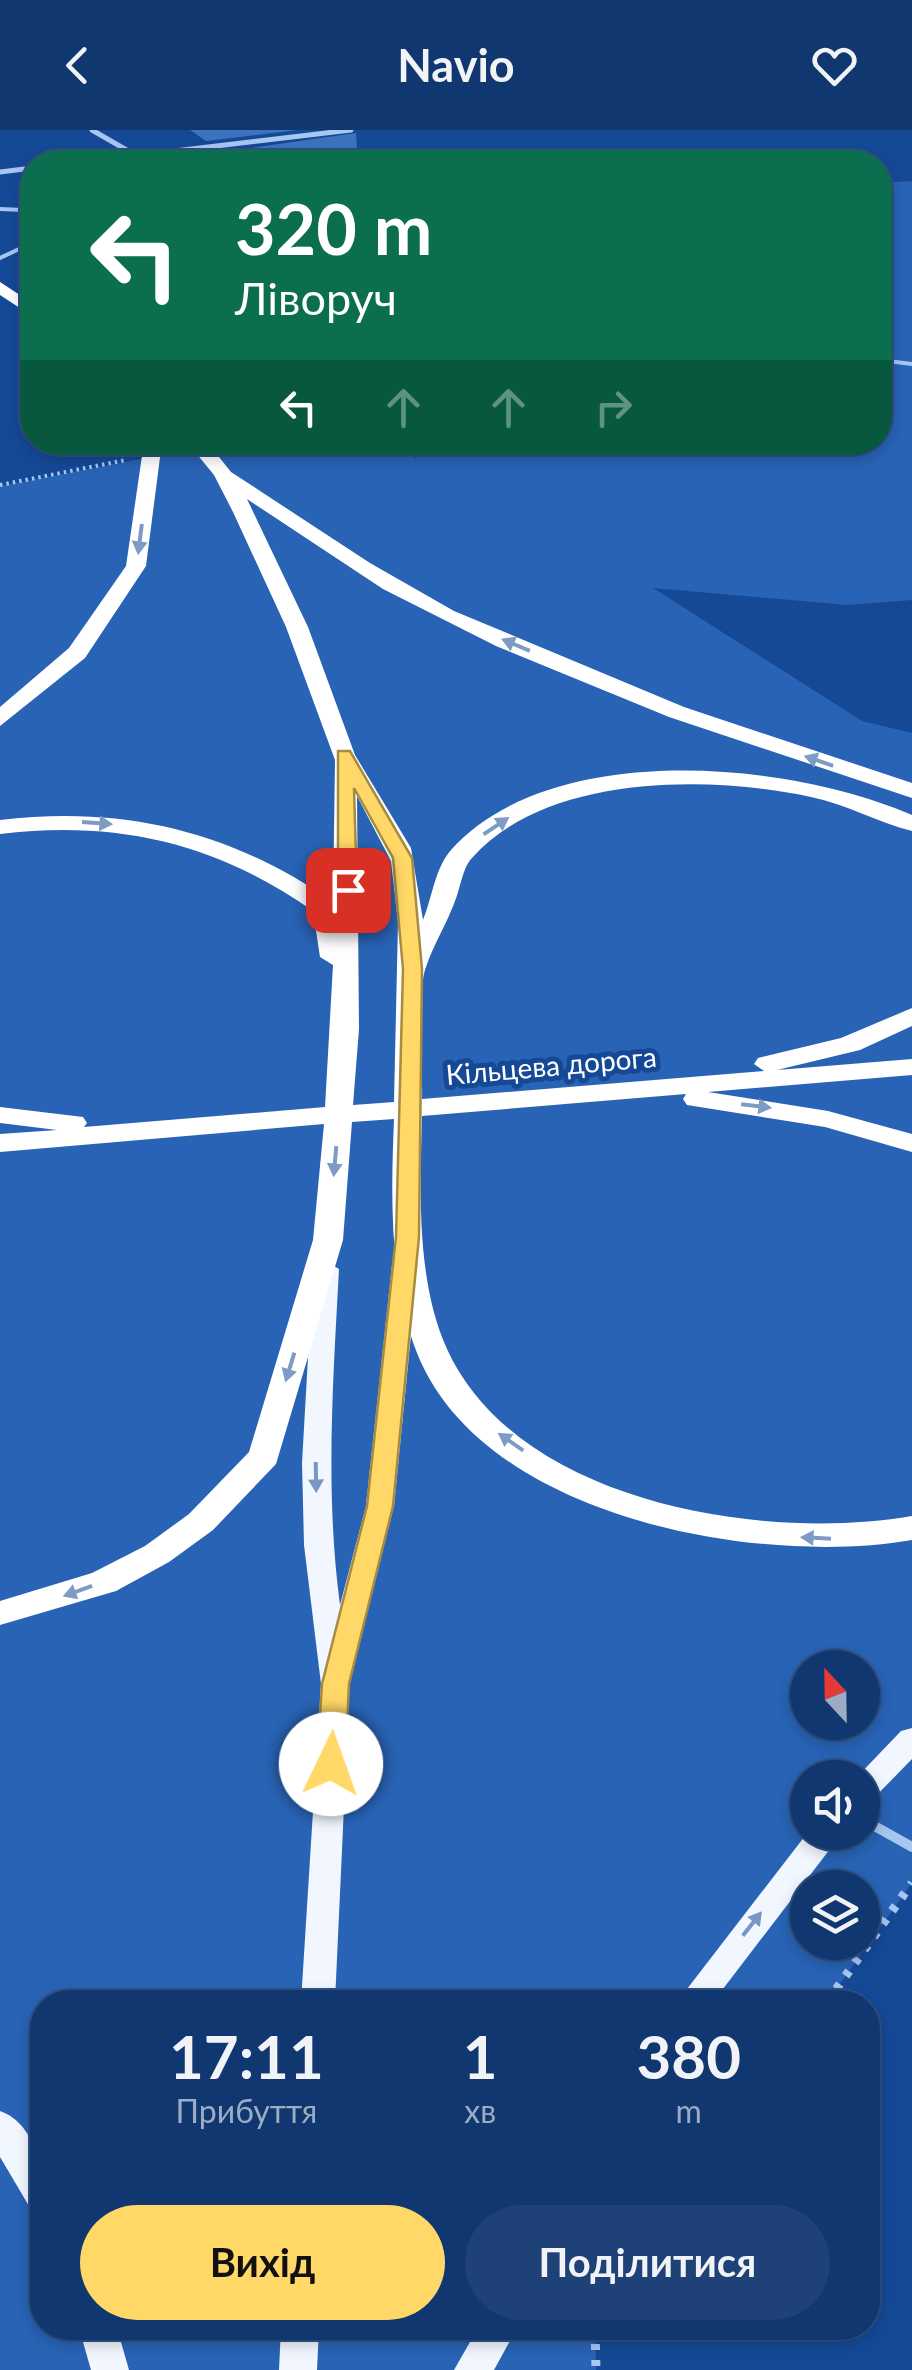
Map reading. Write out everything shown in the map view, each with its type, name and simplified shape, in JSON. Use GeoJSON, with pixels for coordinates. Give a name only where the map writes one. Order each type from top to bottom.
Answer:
{"type":"FeatureCollection","features":[{"type":"Feature","properties":{"kind":"highway"},"geometry":{"type":"LineString","coordinates":[[0,718],[77,653],[136,566],[151,455]]}},
{"type":"Feature","properties":{"kind":"highway"},"geometry":{"type":"LineString","coordinates":[[208,455],[227,477],[374,575],[446,615],[719,727],[912,791]]}},
{"type":"Feature","properties":{"kind":"highway"},"geometry":{"type":"LineString","coordinates":[[227,477],[296,625],[344,755],[402,858],[412,969],[408,1237],[426,1334],[435,1362],[458,1400],[502,1437],[564,1478],[642,1510],[779,1536],[825,1540],[912,1528]]}},
{"type":"Feature","properties":{"kind":"highway"},"geometry":{"type":"LineString","coordinates":[[0,1613],[104,1582],[157,1554],[200,1522],[264,1456],[328,1240],[346,1028],[344,755]]}},
{"type":"Feature","properties":{"kind":"highway"},"geometry":{"type":"LineString","coordinates":[[412,969],[458,857],[492,826],[533,804],[586,788],[650,779],[785,785],[833,794],[912,824]]}},
{"type":"Feature","properties":{"kind":"highway"},"geometry":{"type":"LineString","coordinates":[[0,827],[69,820],[125,825],[181,834],[267,865],[325,908],[346,1028]]}},
{"type":"Feature","properties":{"kind":"highway"},"geometry":{"type":"LineString","coordinates":[[624,1092],[850,1044],[912,1016]]}},
{"type":"Feature","properties":{"kind":"highway","name":"Кільцева дорога"},"geometry":{"type":"LineString","coordinates":[[135,1130],[912,1068]]}},
{"type":"Feature","properties":{"kind":"highway"},"geometry":{"type":"LineString","coordinates":[[624,1092],[772,1108],[912,1143]]}},
{"type":"Feature","properties":{"kind":"highway"},"geometry":{"type":"LineString","coordinates":[[0,1115],[135,1130]]}},
{"type":"Feature","properties":{"kind":"highway"},"geometry":{"type":"LineString","coordinates":[[0,1143],[135,1130]]}},
{"type":"Feature","properties":{"kind":"highway"},"geometry":{"type":"LineString","coordinates":[[0,1156],[135,1130]]}},
{"type":"Feature","properties":{"kind":"main road"},"geometry":{"type":"LineString","coordinates":[[336,1684],[380,1506],[408,1237]]}},
{"type":"Feature","properties":{"kind":"main road"},"geometry":{"type":"LineString","coordinates":[[319,1990],[336,1684],[318,1545],[316,1463],[328,1240]]}},
{"type":"Feature","properties":{"kind":"main road"},"geometry":{"type":"LineString","coordinates":[[880,1772],[912,1739]]}},
{"type":"Feature","properties":{"kind":"main road"},"geometry":{"type":"LineString","coordinates":[[703,1990],[813,1850]]}},
{"type":"Feature","properties":{"kind":"main road"},"geometry":{"type":"LineString","coordinates":[[0,2126],[30,2176]]}},
{"type":"Feature","properties":{"kind":"main road"},"geometry":{"type":"LineString","coordinates":[[101,2340],[110,2370]]}},
{"type":"Feature","properties":{"kind":"main road"},"geometry":{"type":"LineString","coordinates":[[298,2370],[299,2340]]}},
{"type":"Feature","properties":{"kind":"main road"},"geometry":{"type":"LineString","coordinates":[[473,2370],[491,2340]]}},
{"type":"Feature","properties":{"kind":"street"},"geometry":{"type":"LineString","coordinates":[[92,130],[127,150]]}},
{"type":"Feature","properties":{"kind":"street"},"geometry":{"type":"LineString","coordinates":[[186,150],[350,130]]}},
{"type":"Feature","properties":{"kind":"lane"},"geometry":{"type":"LineString","coordinates":[[880,1829],[912,1846]]}},
{"type":"Feature","properties":{"kind":"path"},"geometry":{"type":"LineString","coordinates":[[0,486],[127,455]]}},
{"type":"Feature","properties":{"kind":"path"},"geometry":{"type":"LineString","coordinates":[[836,1990],[912,1883]]}},
{"type":"Feature","properties":{"kind":"path"},"geometry":{"type":"LineString","coordinates":[[595,2340],[596,2370]]}},
{"type":"Feature","properties":{"kind":"shaded area"},"geometry":{"type":"Polygon","coordinates":[[[912,181],[912,600],[847,605],[653,588],[862,721],[912,733],[912,1883],[880,1928],[880,1870],[790,1870],[790,1960],[857,1960],[836,1990],[30,1990],[30,2340],[595,2340],[596,2370],[0,2370],[0,486],[162,455],[410,455],[417,459],[416,455],[892,455],[892,182],[912,181]]]}},
{"type":"Feature","properties":{"kind":"building"},"geometry":{"type":"Polygon","coordinates":[[[190,130],[298,130],[206,141],[190,130]]]}},
{"type":"Feature","properties":{"kind":"building"},"geometry":{"type":"Polygon","coordinates":[[[356,133],[357,148],[236,150],[356,133]]]}},
{"type":"Feature","properties":{"kind":"route"},"geometry":{"type":"LineString","coordinates":[[331,1764],[336,1684],[380,1506],[408,1237],[412,969],[402,858],[344,755],[348,890]]}}]}
